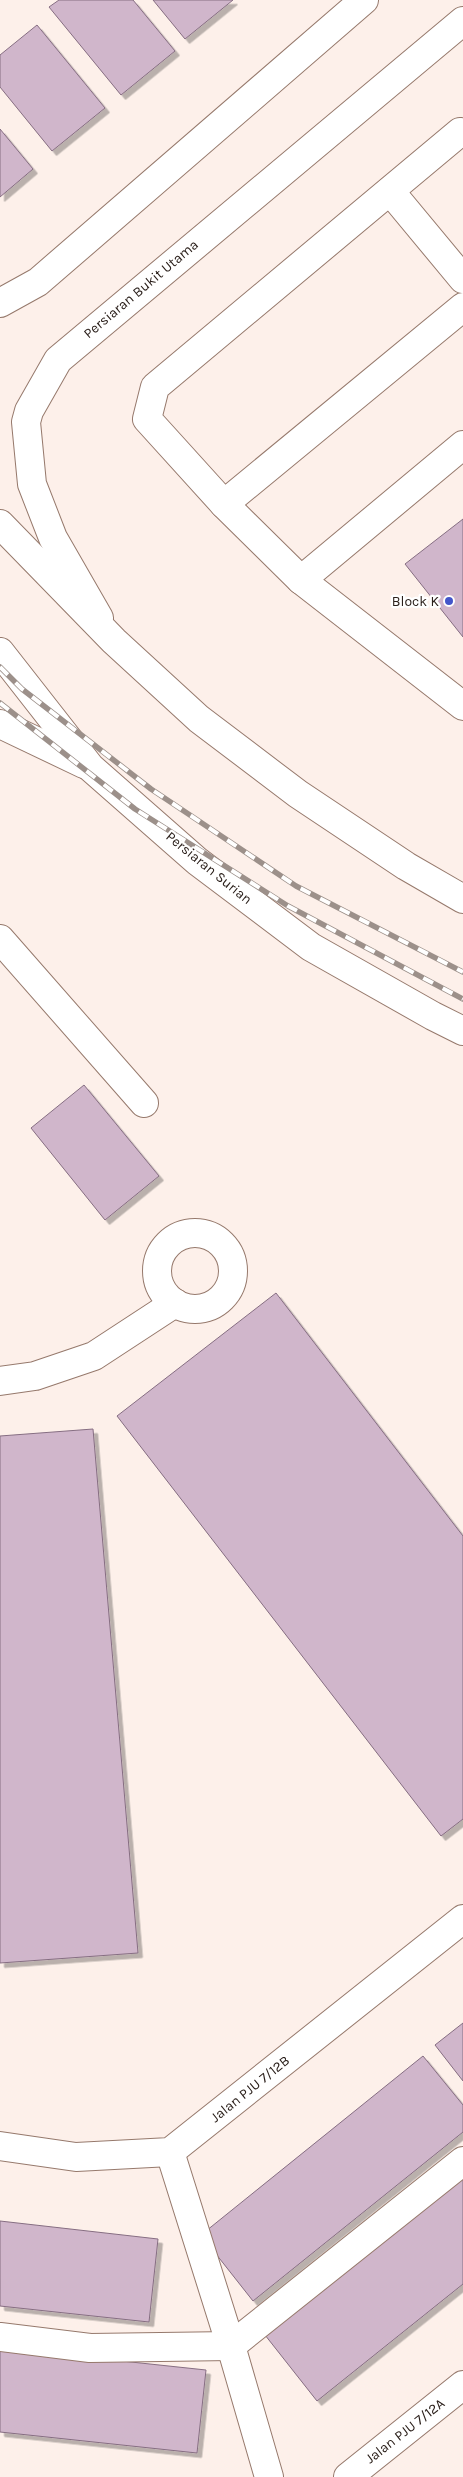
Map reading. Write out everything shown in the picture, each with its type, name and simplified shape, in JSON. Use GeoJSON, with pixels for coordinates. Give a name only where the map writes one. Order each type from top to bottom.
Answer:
{"type":"FeatureCollection","features":[{"type":"Feature","properties":{"kind":"street"},"geometry":{"type":"LineString","coordinates":[[0,303],[38,282],[364,0]]}},
{"type":"Feature","properties":{"kind":"street","name":"Persiaran Bukit Utama"},"geometry":{"type":"LineString","coordinates":[[114,641],[84,594],[54,538],[32,484],[26,422],[29,411],[58,360],[463,21]]}},
{"type":"Feature","properties":{"kind":"street"},"geometry":{"type":"LineString","coordinates":[[462,133],[155,387],[147,419],[224,504],[301,580],[463,706]]}},
{"type":"Feature","properties":{"kind":"street"},"geometry":{"type":"LineString","coordinates":[[390,191],[463,279]]}},
{"type":"Feature","properties":{"kind":"street"},"geometry":{"type":"LineString","coordinates":[[224,504],[463,307]]}},
{"type":"Feature","properties":{"kind":"street"},"geometry":{"type":"LineString","coordinates":[[301,580],[463,445]]}},
{"type":"Feature","properties":{"kind":"street"},"geometry":{"type":"LineString","coordinates":[[0,524],[114,641],[199,719],[298,794],[406,866],[463,899]]}},
{"type":"Feature","properties":{"kind":"street","name":"Persiaran Surian"},"geometry":{"type":"LineString","coordinates":[[0,652],[90,767],[197,861],[311,948],[463,1031]]}},
{"type":"Feature","properties":{"kind":"street"},"geometry":{"type":"LineString","coordinates":[[0,724],[90,767]]}},
{"type":"Feature","properties":{"kind":"street"},"geometry":{"type":"LineString","coordinates":[[0,939],[144,1103]]}},
{"type":"Feature","properties":{"kind":"street"},"geometry":{"type":"LineString","coordinates":[[0,1381],[35,1376],[94,1356],[174,1303]]}},
{"type":"Feature","properties":{"kind":"street","name":"Jalan PJU 7/12B"},"geometry":{"type":"LineString","coordinates":[[170,2152],[463,1918]]}},
{"type":"Feature","properties":{"kind":"street"},"geometry":{"type":"LineString","coordinates":[[0,2146],[76,2157],[170,2152],[231,2346],[269,2477]]}},
{"type":"Feature","properties":{"kind":"street"},"geometry":{"type":"LineString","coordinates":[[0,2337],[90,2348],[231,2346],[463,2160]]}},
{"type":"Feature","properties":{"kind":"street","name":"Jalan PJU 7/12A"},"geometry":{"type":"LineString","coordinates":[[348,2477],[463,2385]]}},
{"type":"Feature","properties":{"kind":"building"},"geometry":{"type":"Polygon","coordinates":[[[59,0],[133,0],[175,51],[121,95],[49,7],[59,0]]]}},
{"type":"Feature","properties":{"kind":"building"},"geometry":{"type":"Polygon","coordinates":[[[153,0],[233,0],[185,39],[153,0]]]}},
{"type":"Feature","properties":{"kind":"building"},"geometry":{"type":"Polygon","coordinates":[[[37,25],[105,108],[52,151],[0,87],[0,55],[37,25]]]}},
{"type":"Feature","properties":{"kind":"building"},"geometry":{"type":"Polygon","coordinates":[[[0,129],[33,169],[0,197],[0,129]]]}},
{"type":"Feature","properties":{"kind":"building","name":"Block K"},"geometry":{"type":"Polygon","coordinates":[[[463,519],[463,637],[405,564],[463,519]]]}},
{"type":"Feature","properties":{"kind":"building"},"geometry":{"type":"Polygon","coordinates":[[[84,1085],[159,1176],[105,1220],[31,1128],[84,1085]]]}},
{"type":"Feature","properties":{"kind":"building"},"geometry":{"type":"Polygon","coordinates":[[[276,1293],[463,1536],[463,1819],[441,1836],[117,1416],[276,1293]]]}},
{"type":"Feature","properties":{"kind":"building"},"geometry":{"type":"Polygon","coordinates":[[[93,1429],[138,1953],[0,1963],[0,1436],[93,1429]]]}},
{"type":"Feature","properties":{"kind":"building"},"geometry":{"type":"Polygon","coordinates":[[[463,2023],[463,2081],[435,2045],[463,2023]]]}},
{"type":"Feature","properties":{"kind":"building"},"geometry":{"type":"Polygon","coordinates":[[[423,2056],[463,2105],[463,2132],[253,2301],[201,2235],[423,2056]]]}},
{"type":"Feature","properties":{"kind":"building"},"geometry":{"type":"Polygon","coordinates":[[[463,2176],[463,2284],[317,2401],[265,2335],[463,2176]]]}},
{"type":"Feature","properties":{"kind":"building"},"geometry":{"type":"Polygon","coordinates":[[[0,2221],[158,2239],[149,2322],[0,2306],[0,2221]]]}},
{"type":"Feature","properties":{"kind":"building"},"geometry":{"type":"Polygon","coordinates":[[[0,2348],[206,2370],[197,2453],[0,2432],[0,2348]]]}},
{"type":"Feature","properties":{"kind":"railway"},"geometry":{"type":"LineString","coordinates":[[0,667],[22,689],[151,789],[296,886],[463,972]]}},
{"type":"Feature","properties":{"kind":"railway"},"geometry":{"type":"LineString","coordinates":[[0,703],[135,809],[288,906],[463,999]]}},
{"type":"Feature","properties":{"kind":"place","name":"Block K"},"geometry":{"type":"Point","coordinates":[449,601]}}]}
